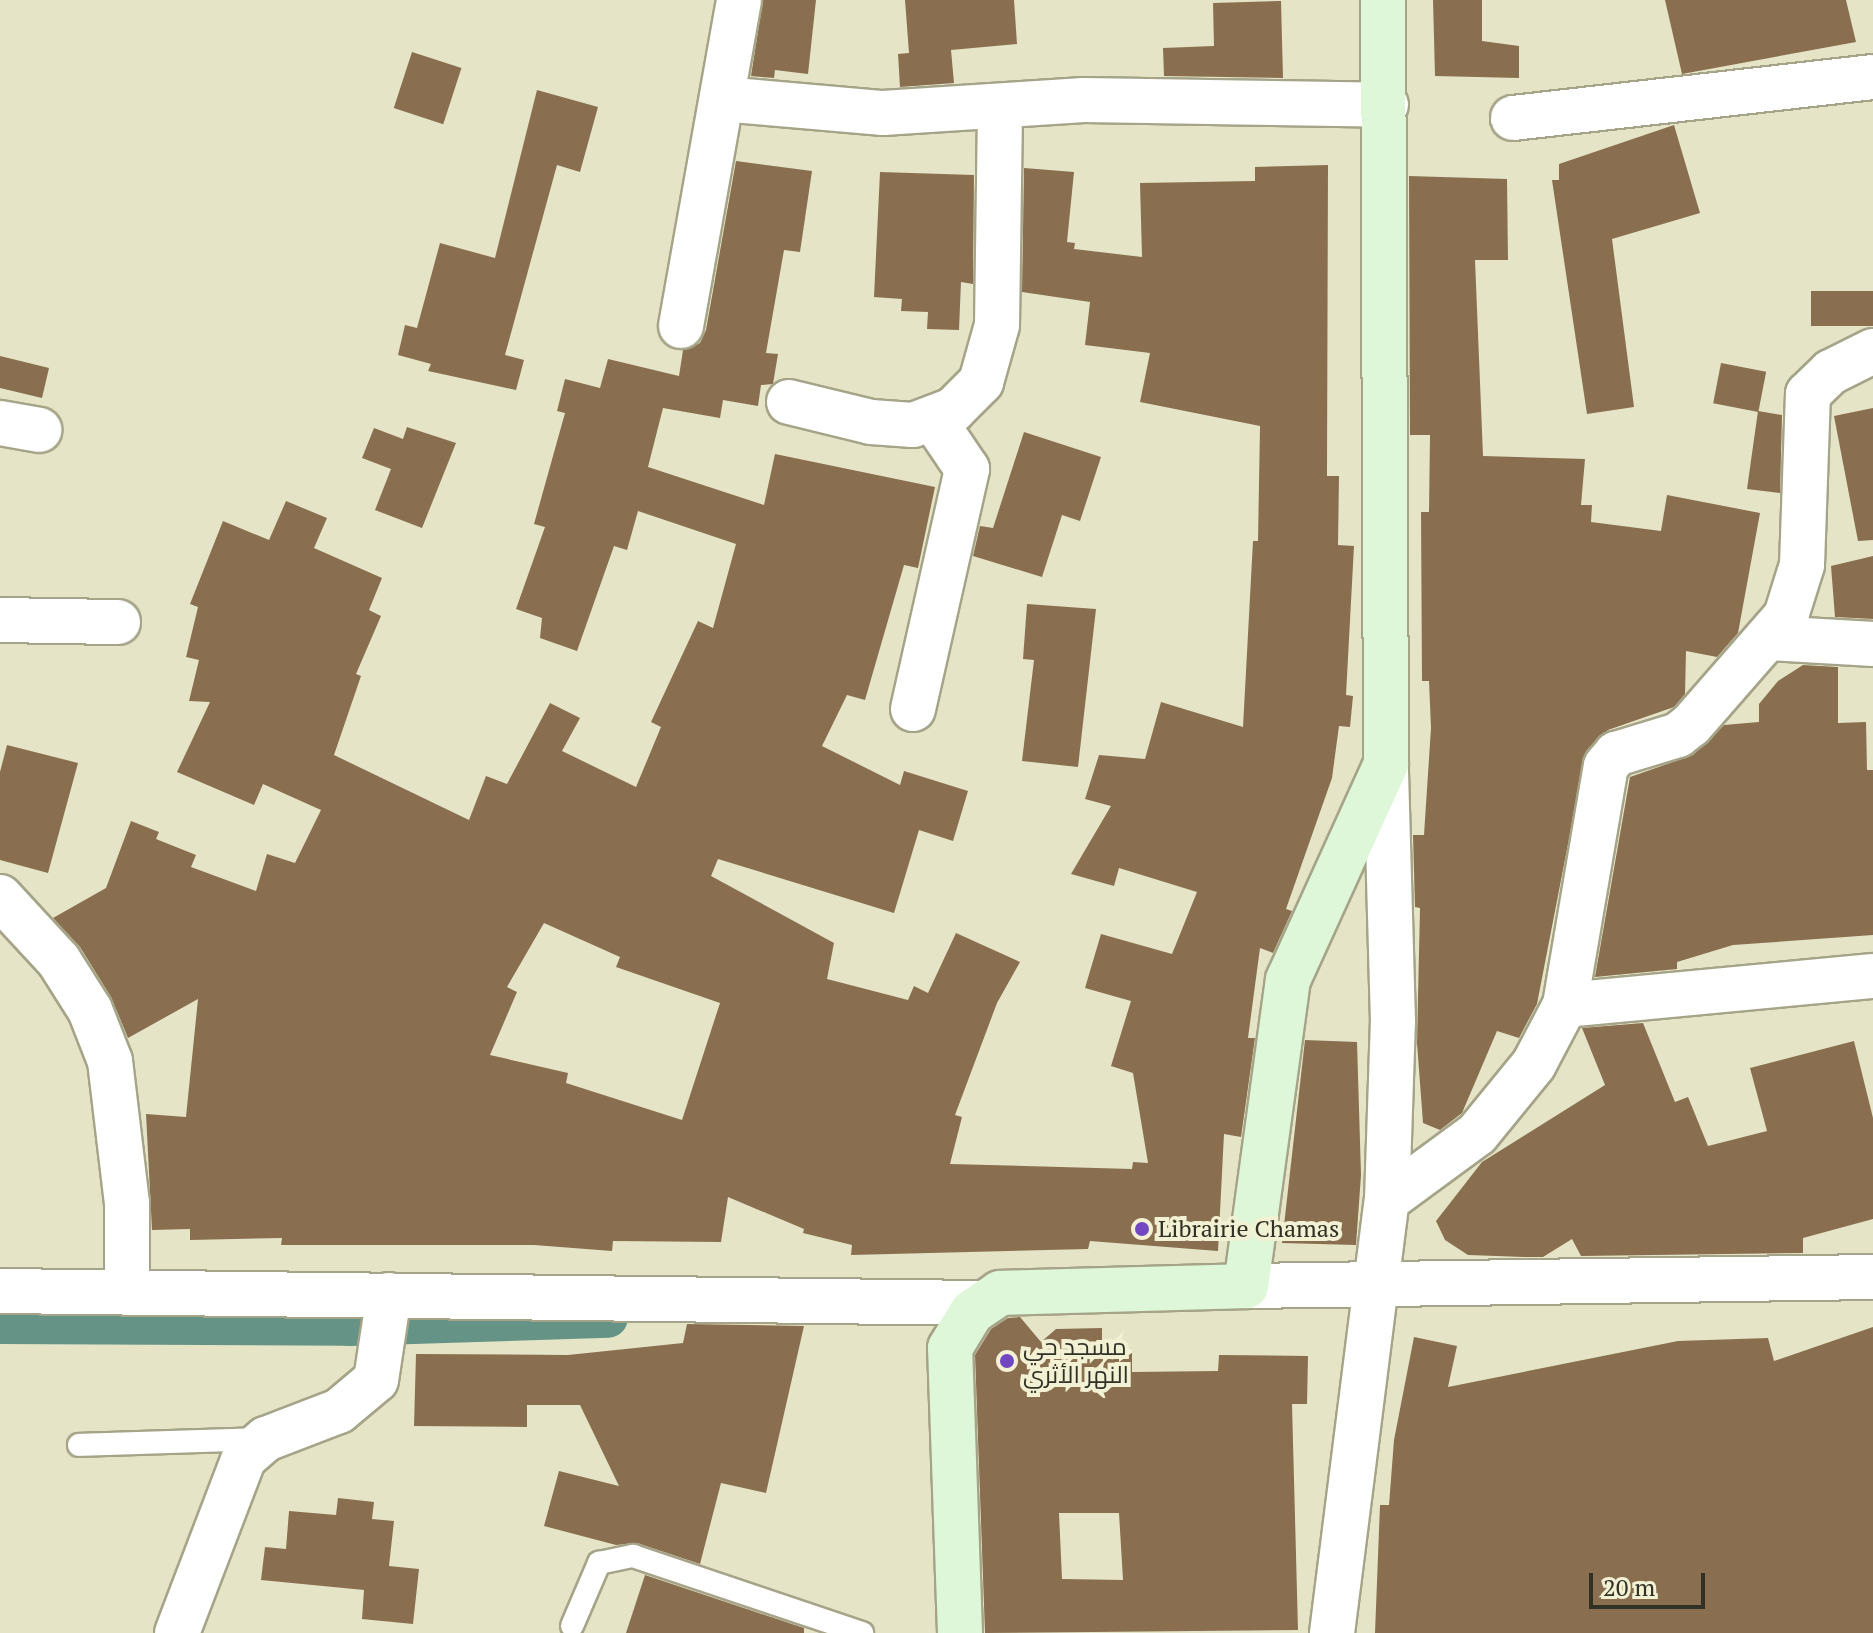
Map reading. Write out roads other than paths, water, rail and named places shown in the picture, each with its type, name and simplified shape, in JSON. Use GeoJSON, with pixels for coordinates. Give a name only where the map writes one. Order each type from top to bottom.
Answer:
{"type":"FeatureCollection","features":[{"type":"Feature","properties":{"kind":"main road"},"geometry":{"type":"LineString","coordinates":[[960,1633],[958,1494],[948,1375],[950,1348],[980,1303],[1000,1293],[1246,1286],[1288,980],[1386,764],[1386,105],[1383,0]]}},
{"type":"Feature","properties":{"kind":"street"},"geometry":{"type":"LineString","coordinates":[[681,326],[739,0]]}},
{"type":"Feature","properties":{"kind":"street"},"geometry":{"type":"LineString","coordinates":[[1513,118],[1873,77]]}},
{"type":"Feature","properties":{"kind":"street"},"geometry":{"type":"LineString","coordinates":[[722,99],[883,113],[1084,100],[1386,105]]}},
{"type":"Feature","properties":{"kind":"street"},"geometry":{"type":"LineString","coordinates":[[789,402],[892,426],[934,420],[969,397],[994,349],[1000,106]]}},
{"type":"Feature","properties":{"kind":"street"},"geometry":{"type":"LineString","coordinates":[[1387,1200],[1477,1134],[1509,1101],[1565,1005],[1606,766],[1637,745],[1678,735],[1770,638],[1786,616],[1802,565],[1808,394],[1831,372],[1873,351]]}},
{"type":"Feature","properties":{"kind":"street"},"geometry":{"type":"LineString","coordinates":[[913,709],[967,469],[934,420]]}},
{"type":"Feature","properties":{"kind":"street"},"geometry":{"type":"LineString","coordinates":[[0,620],[118,622]]}},
{"type":"Feature","properties":{"kind":"street"},"geometry":{"type":"LineString","coordinates":[[1770,638],[1873,644]]}},
{"type":"Feature","properties":{"kind":"street"},"geometry":{"type":"LineString","coordinates":[[1332,1633],[1387,1200],[1393,1022],[1386,764]]}},
{"type":"Feature","properties":{"kind":"street"},"geometry":{"type":"LineString","coordinates":[[0,897],[59,961],[90,1010],[110,1061],[127,1203],[127,1293]]}},
{"type":"Feature","properties":{"kind":"street"},"geometry":{"type":"LineString","coordinates":[[1565,1005],[1873,976]]}},
{"type":"Feature","properties":{"kind":"street"},"geometry":{"type":"LineString","coordinates":[[1246,1286],[1378,1287],[1873,1277]]}},
{"type":"Feature","properties":{"kind":"street"},"geometry":{"type":"LineString","coordinates":[[0,1291],[127,1293],[388,1307],[980,1303]]}},
{"type":"Feature","properties":{"kind":"street"},"geometry":{"type":"LineString","coordinates":[[177,1633],[233,1479],[244,1458],[266,1439],[339,1411],[376,1380],[388,1307]]}},
{"type":"Feature","properties":{"kind":"lane"},"geometry":{"type":"LineString","coordinates":[[79,1445],[266,1439]]}},
{"type":"Feature","properties":{"kind":"lane"},"geometry":{"type":"LineString","coordinates":[[572,1626],[599,1563],[633,1556],[862,1633]]}},
{"type":"Feature","properties":{"kind":"waterway"},"geometry":{"type":"LineString","coordinates":[[0,1324],[349,1326],[608,1318]]}},
{"type":"Feature","properties":{"kind":"place","name":"Librairie Chamas"},"geometry":{"type":"Point","coordinates":[1142,1229]}},
{"type":"Feature","properties":{"kind":"place","name":"مسجد حي النهر الأثري"},"geometry":{"type":"Point","coordinates":[1007,1361]}}]}
